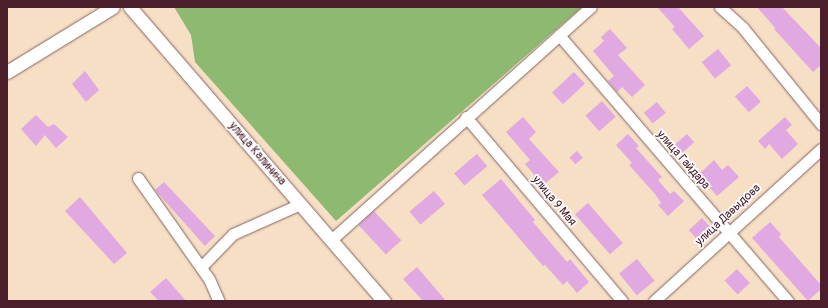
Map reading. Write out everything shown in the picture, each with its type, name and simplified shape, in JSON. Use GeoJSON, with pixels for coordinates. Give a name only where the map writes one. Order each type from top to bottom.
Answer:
{"type":"FeatureCollection","features":[{"type":"Feature","properties":{"kind":"street"},"geometry":{"type":"LineString","coordinates":[[7,72],[113,7]]}},
{"type":"Feature","properties":{"kind":"street","name":"улица Калинина"},"geometry":{"type":"LineString","coordinates":[[130,7],[384,301]]}},
{"type":"Feature","properties":{"kind":"street"},"geometry":{"type":"LineString","coordinates":[[331,240],[466,117],[591,7]]}},
{"type":"Feature","properties":{"kind":"street"},"geometry":{"type":"LineString","coordinates":[[720,7],[742,28],[821,124]]}},
{"type":"Feature","properties":{"kind":"street","name":"улица Гайдара"},"geometry":{"type":"LineString","coordinates":[[559,35],[788,301]]}},
{"type":"Feature","properties":{"kind":"street","name":"улица 9 Мая"},"geometry":{"type":"LineString","coordinates":[[466,117],[622,301]]}},
{"type":"Feature","properties":{"kind":"street","name":"улица Давыдова"},"geometry":{"type":"LineString","coordinates":[[654,301],[821,149]]}},
{"type":"Feature","properties":{"kind":"street"},"geometry":{"type":"LineString","coordinates":[[138,178],[209,279],[218,301]]}},
{"type":"Feature","properties":{"kind":"street"},"geometry":{"type":"LineString","coordinates":[[200,267],[233,234],[300,204]]}},
{"type":"Feature","properties":{"kind":"green space"},"geometry":{"type":"Polygon","coordinates":[[[174,7],[582,7],[336,221],[195,62],[191,35],[174,7]]]}},
{"type":"Feature","properties":{"kind":"building"},"geometry":{"type":"Polygon","coordinates":[[[657,7],[678,7],[704,36],[689,49],[672,29],[675,27],[657,7]]]}},
{"type":"Feature","properties":{"kind":"building"},"geometry":{"type":"Polygon","coordinates":[[[757,7],[782,7],[821,48],[821,65],[813,72],[774,29],[775,28],[757,7]]]}},
{"type":"Feature","properties":{"kind":"building"},"geometry":{"type":"Polygon","coordinates":[[[610,29],[627,48],[618,55],[645,85],[632,97],[622,87],[617,92],[608,81],[614,76],[593,51],[604,41],[601,37],[610,29]]]}},
{"type":"Feature","properties":{"kind":"building"},"geometry":{"type":"Polygon","coordinates":[[[718,49],[731,65],[715,79],[702,62],[718,49]]]}},
{"type":"Feature","properties":{"kind":"building"},"geometry":{"type":"Polygon","coordinates":[[[85,71],[99,90],[86,102],[72,84],[85,71]]]}},
{"type":"Feature","properties":{"kind":"building"},"geometry":{"type":"Polygon","coordinates":[[[574,72],[585,84],[563,104],[552,92],[574,72]]]}},
{"type":"Feature","properties":{"kind":"building"},"geometry":{"type":"Polygon","coordinates":[[[747,86],[761,102],[749,112],[735,96],[747,86]]]}},
{"type":"Feature","properties":{"kind":"building"},"geometry":{"type":"Polygon","coordinates":[[[602,101],[616,117],[599,131],[585,115],[602,101]]]}},
{"type":"Feature","properties":{"kind":"building"},"geometry":{"type":"Polygon","coordinates":[[[657,102],[666,113],[653,124],[644,113],[657,102]]]}},
{"type":"Feature","properties":{"kind":"building"},"geometry":{"type":"Polygon","coordinates":[[[36,115],[48,127],[54,124],[68,137],[56,148],[45,135],[36,146],[21,129],[36,115]]]}},
{"type":"Feature","properties":{"kind":"building"},"geometry":{"type":"Polygon","coordinates":[[[523,117],[536,132],[529,139],[559,172],[543,185],[525,164],[530,160],[506,132],[523,117]]]}},
{"type":"Feature","properties":{"kind":"building"},"geometry":{"type":"Polygon","coordinates":[[[785,117],[792,125],[786,130],[798,144],[782,159],[769,144],[765,149],[758,141],[785,117]]]}},
{"type":"Feature","properties":{"kind":"building"},"geometry":{"type":"Polygon","coordinates":[[[628,134],[639,146],[636,148],[662,177],[658,180],[670,194],[674,191],[684,201],[668,216],[658,205],[661,203],[655,194],[629,165],[632,163],[616,145],[628,134]]]}},
{"type":"Feature","properties":{"kind":"building"},"geometry":{"type":"Polygon","coordinates":[[[687,134],[694,142],[681,154],[673,146],[687,134]]]}},
{"type":"Feature","properties":{"kind":"building"},"geometry":{"type":"Polygon","coordinates":[[[577,151],[583,158],[575,164],[569,158],[577,151]]]}},
{"type":"Feature","properties":{"kind":"building"},"geometry":{"type":"Polygon","coordinates":[[[477,154],[487,166],[464,186],[454,173],[477,154]]]}},
{"type":"Feature","properties":{"kind":"building"},"geometry":{"type":"Polygon","coordinates":[[[714,160],[722,170],[728,165],[739,177],[717,196],[698,175],[714,160]]]}},
{"type":"Feature","properties":{"kind":"building"},"geometry":{"type":"Polygon","coordinates":[[[501,179],[535,220],[533,222],[567,262],[570,259],[589,282],[577,293],[567,281],[563,285],[545,265],[543,266],[482,195],[501,179]]]}},
{"type":"Feature","properties":{"kind":"building"},"geometry":{"type":"Polygon","coordinates":[[[164,182],[215,236],[205,246],[155,190],[164,182]]]}},
{"type":"Feature","properties":{"kind":"building"},"geometry":{"type":"Polygon","coordinates":[[[434,191],[445,204],[420,225],[409,212],[434,191]]]}},
{"type":"Feature","properties":{"kind":"building"},"geometry":{"type":"Polygon","coordinates":[[[80,197],[127,253],[114,264],[65,211],[80,197]]]}},
{"type":"Feature","properties":{"kind":"building"},"geometry":{"type":"Polygon","coordinates":[[[588,203],[623,243],[610,254],[575,214],[588,203]]]}},
{"type":"Feature","properties":{"kind":"building"},"geometry":{"type":"Polygon","coordinates":[[[374,211],[401,240],[386,255],[359,225],[374,211]]]}},
{"type":"Feature","properties":{"kind":"building"},"geometry":{"type":"Polygon","coordinates":[[[702,218],[713,230],[700,242],[689,230],[702,218]]]}},
{"type":"Feature","properties":{"kind":"building"},"geometry":{"type":"Polygon","coordinates":[[[770,222],[781,234],[779,237],[821,285],[821,289],[808,301],[752,238],[770,222]]]}},
{"type":"Feature","properties":{"kind":"building"},"geometry":{"type":"Polygon","coordinates":[[[637,259],[655,281],[637,295],[619,273],[637,259]]]}},
{"type":"Feature","properties":{"kind":"building"},"geometry":{"type":"Polygon","coordinates":[[[417,267],[446,301],[423,301],[403,279],[417,267]]]}},
{"type":"Feature","properties":{"kind":"building"},"geometry":{"type":"Polygon","coordinates":[[[737,269],[750,283],[738,294],[725,281],[737,269]]]}},
{"type":"Feature","properties":{"kind":"building"},"geometry":{"type":"Polygon","coordinates":[[[166,278],[186,301],[159,301],[150,292],[166,278]]]}}]}
